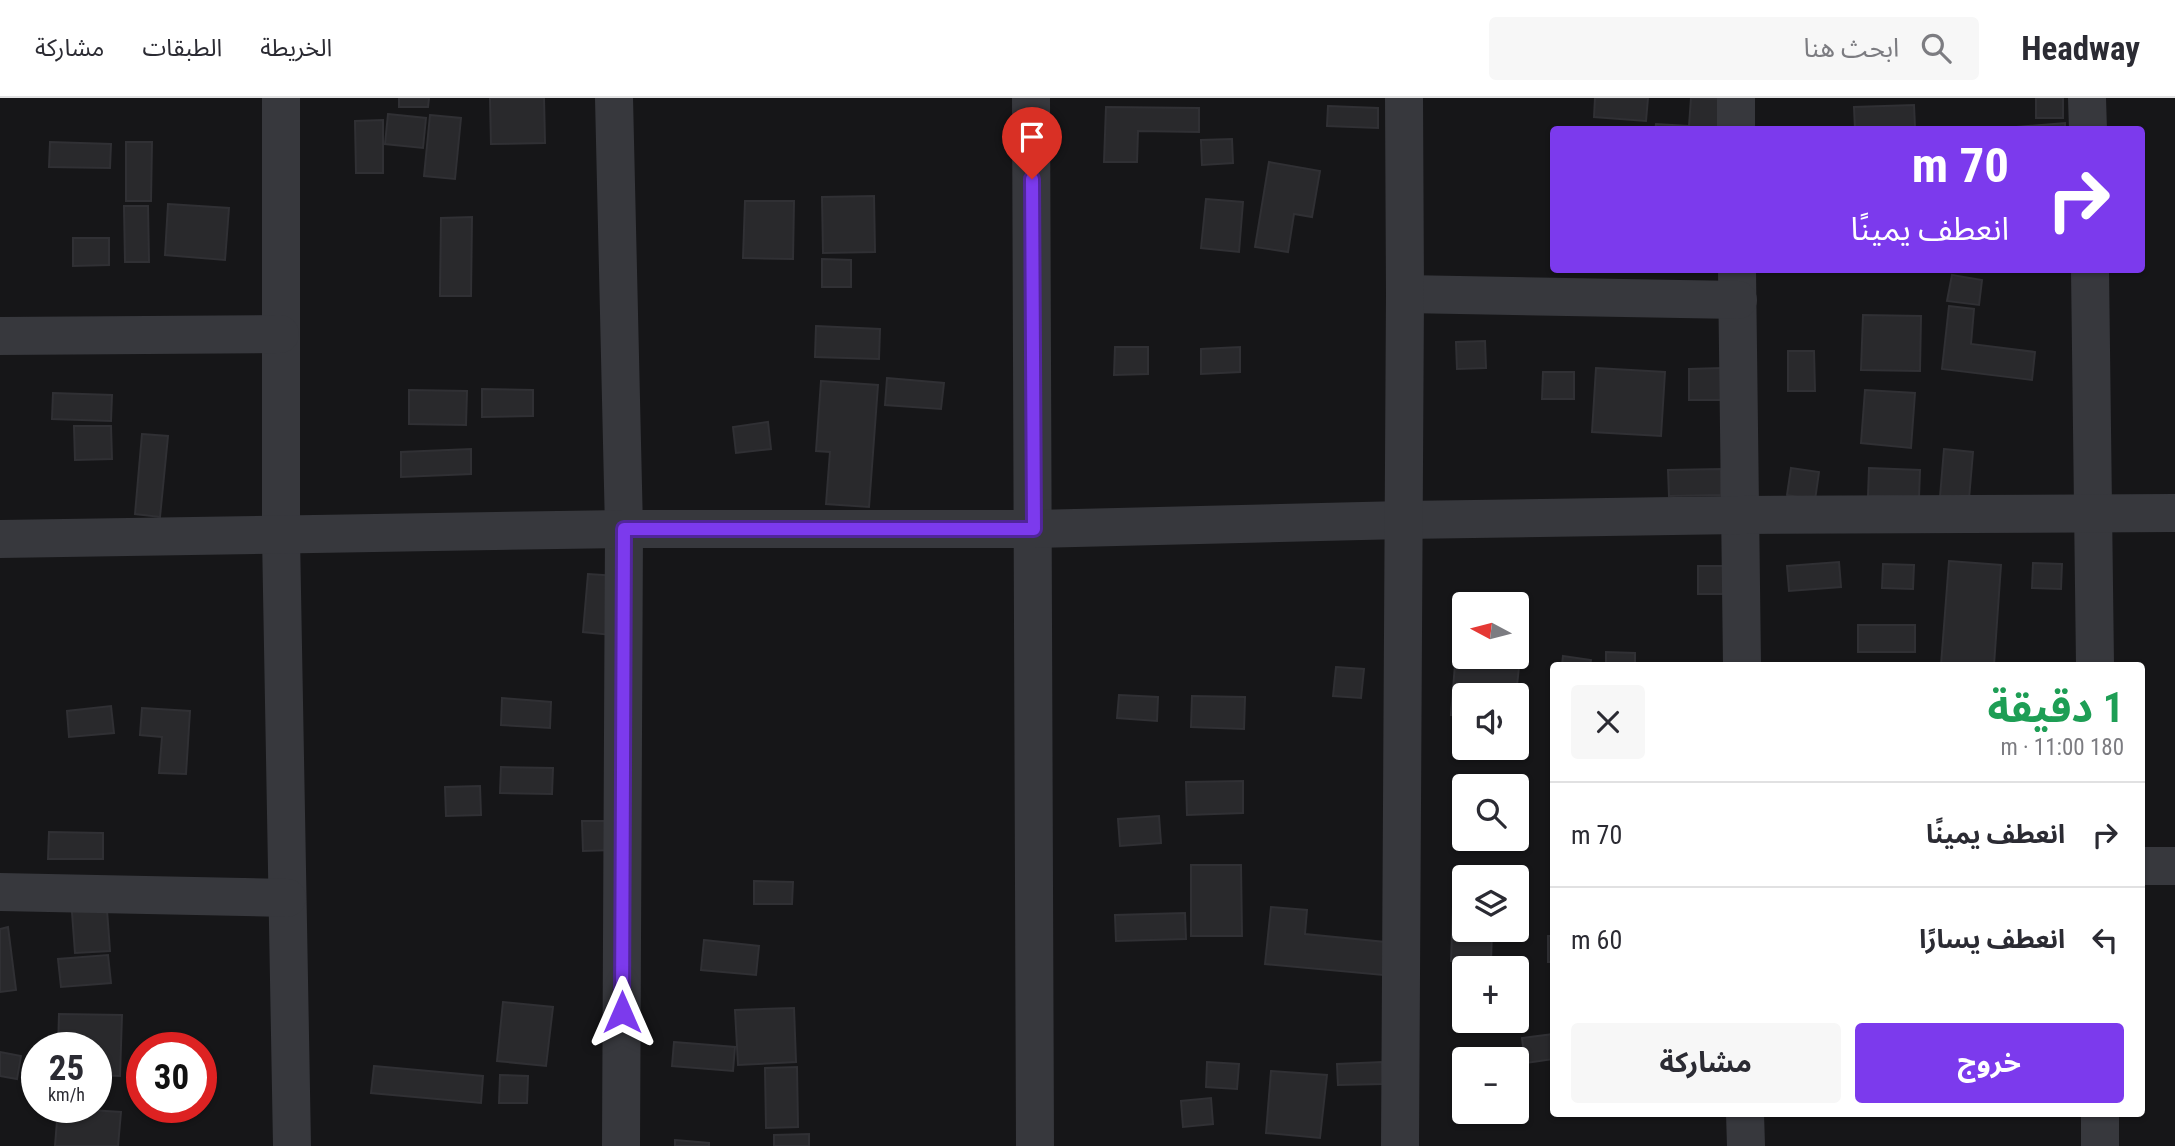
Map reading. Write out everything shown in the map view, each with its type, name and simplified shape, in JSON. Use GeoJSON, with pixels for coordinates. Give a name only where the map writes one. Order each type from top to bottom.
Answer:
{"type":"FeatureCollection","features":[{"type":"Feature","properties":{"kind":"street"},"geometry":{"type":"LineString","coordinates":[[281,98],[281,536],[292,1146]]}},
{"type":"Feature","properties":{"kind":"street"},"geometry":{"type":"LineString","coordinates":[[614,98],[624,529],[621,1146]]}},
{"type":"Feature","properties":{"kind":"street"},"geometry":{"type":"LineString","coordinates":[[1031,98],[1035,1146]]}},
{"type":"Feature","properties":{"kind":"street"},"geometry":{"type":"LineString","coordinates":[[1400,1146],[1404,98]]}},
{"type":"Feature","properties":{"kind":"street"},"geometry":{"type":"LineString","coordinates":[[1736,98],[1736,126]]}},
{"type":"Feature","properties":{"kind":"street"},"geometry":{"type":"LineString","coordinates":[[2087,98],[2088,126]]}},
{"type":"Feature","properties":{"kind":"street"},"geometry":{"type":"LineString","coordinates":[[2090,273],[2095,662]]}},
{"type":"Feature","properties":{"kind":"street"},"geometry":{"type":"LineString","coordinates":[[1405,294],[1737,285],[1742,662]]}},
{"type":"Feature","properties":{"kind":"street"},"geometry":{"type":"LineString","coordinates":[[0,336],[280,334]]}},
{"type":"Feature","properties":{"kind":"street"},"geometry":{"type":"LineString","coordinates":[[0,539],[624,529],[1034,529],[1740,515],[2175,513]]}},
{"type":"Feature","properties":{"kind":"street"},"geometry":{"type":"LineString","coordinates":[[2145,866],[2175,866]]}},
{"type":"Feature","properties":{"kind":"street"},"geometry":{"type":"LineString","coordinates":[[0,892],[287,898]]}},
{"type":"Feature","properties":{"kind":"street"},"geometry":{"type":"LineString","coordinates":[[1745,1117],[1745,1146]]}},
{"type":"Feature","properties":{"kind":"street"},"geometry":{"type":"LineString","coordinates":[[2100,1117],[2100,1146]]}},
{"type":"Feature","properties":{"kind":"building"},"geometry":{"type":"Polygon","coordinates":[[[399,98],[429,98],[428,107],[399,107],[399,98]]]}},
{"type":"Feature","properties":{"kind":"building"},"geometry":{"type":"Polygon","coordinates":[[[490,98],[544,98],[545,143],[491,144],[490,98]]]}},
{"type":"Feature","properties":{"kind":"building"},"geometry":{"type":"Polygon","coordinates":[[[1595,98],[1648,98],[1646,121],[1594,117],[1595,98]]]}},
{"type":"Feature","properties":{"kind":"building"},"geometry":{"type":"Polygon","coordinates":[[[1691,98],[1722,99],[1720,126],[1689,126],[1691,98]]]}},
{"type":"Feature","properties":{"kind":"building"},"geometry":{"type":"Polygon","coordinates":[[[2036,98],[2063,98],[2063,118],[2036,118],[2036,98]]]}},
{"type":"Feature","properties":{"kind":"building"},"geometry":{"type":"Polygon","coordinates":[[[1914,105],[1915,126],[1855,126],[1854,107],[1914,105]]]}},
{"type":"Feature","properties":{"kind":"building"},"geometry":{"type":"Polygon","coordinates":[[[1328,106],[1378,108],[1378,128],[1327,126],[1328,106]]]}},
{"type":"Feature","properties":{"kind":"building"},"geometry":{"type":"Polygon","coordinates":[[[1106,107],[1199,108],[1199,132],[1138,131],[1137,162],[1104,162],[1106,107]]]}},
{"type":"Feature","properties":{"kind":"building"},"geometry":{"type":"Polygon","coordinates":[[[388,114],[426,118],[423,148],[385,144],[388,114]]]}},
{"type":"Feature","properties":{"kind":"building"},"geometry":{"type":"Polygon","coordinates":[[[430,115],[461,118],[455,179],[424,176],[430,115]]]}},
{"type":"Feature","properties":{"kind":"building"},"geometry":{"type":"Polygon","coordinates":[[[383,120],[383,173],[356,173],[355,121],[383,120]]]}},
{"type":"Feature","properties":{"kind":"building"},"geometry":{"type":"Polygon","coordinates":[[[2065,123],[2065,126],[2029,126],[2065,123]]]}},
{"type":"Feature","properties":{"kind":"building"},"geometry":{"type":"Polygon","coordinates":[[[1656,124],[1689,126],[1656,126],[1656,124]]]}},
{"type":"Feature","properties":{"kind":"building"},"geometry":{"type":"Polygon","coordinates":[[[1232,139],[1233,163],[1202,165],[1201,140],[1232,139]]]}},
{"type":"Feature","properties":{"kind":"building"},"geometry":{"type":"Polygon","coordinates":[[[50,142],[111,144],[110,168],[49,167],[50,142]]]}},
{"type":"Feature","properties":{"kind":"building"},"geometry":{"type":"Polygon","coordinates":[[[126,142],[152,142],[151,201],[126,201],[126,142]]]}},
{"type":"Feature","properties":{"kind":"building"},"geometry":{"type":"Polygon","coordinates":[[[1269,162],[1320,171],[1312,217],[1294,214],[1288,252],[1255,247],[1269,162]]]}},
{"type":"Feature","properties":{"kind":"building"},"geometry":{"type":"Polygon","coordinates":[[[874,196],[875,252],[823,253],[822,197],[874,196]]]}},
{"type":"Feature","properties":{"kind":"building"},"geometry":{"type":"Polygon","coordinates":[[[1206,199],[1243,202],[1239,252],[1201,248],[1206,199]]]}},
{"type":"Feature","properties":{"kind":"building"},"geometry":{"type":"Polygon","coordinates":[[[745,201],[794,201],[793,259],[743,258],[745,201]]]}},
{"type":"Feature","properties":{"kind":"building"},"geometry":{"type":"Polygon","coordinates":[[[168,204],[229,208],[225,260],[165,255],[168,204]]]}},
{"type":"Feature","properties":{"kind":"building"},"geometry":{"type":"Polygon","coordinates":[[[124,206],[148,206],[149,262],[125,262],[124,206]]]}},
{"type":"Feature","properties":{"kind":"building"},"geometry":{"type":"Polygon","coordinates":[[[472,217],[471,296],[440,296],[441,218],[472,217]]]}},
{"type":"Feature","properties":{"kind":"building"},"geometry":{"type":"Polygon","coordinates":[[[73,238],[109,238],[109,265],[73,266],[73,238]]]}},
{"type":"Feature","properties":{"kind":"building"},"geometry":{"type":"Polygon","coordinates":[[[822,259],[851,260],[851,287],[822,287],[822,259]]]}},
{"type":"Feature","properties":{"kind":"building"},"geometry":{"type":"Polygon","coordinates":[[[1952,275],[1982,280],[1979,305],[1947,301],[1952,275]]]}},
{"type":"Feature","properties":{"kind":"building"},"geometry":{"type":"Polygon","coordinates":[[[1949,306],[1974,309],[1971,344],[2035,352],[2032,380],[1942,369],[1949,306]]]}},
{"type":"Feature","properties":{"kind":"building"},"geometry":{"type":"Polygon","coordinates":[[[1863,315],[1921,316],[1920,371],[1861,370],[1863,315]]]}},
{"type":"Feature","properties":{"kind":"building"},"geometry":{"type":"Polygon","coordinates":[[[816,326],[880,329],[879,359],[815,357],[816,326]]]}},
{"type":"Feature","properties":{"kind":"building"},"geometry":{"type":"Polygon","coordinates":[[[1485,341],[1486,368],[1457,369],[1456,342],[1485,341]]]}},
{"type":"Feature","properties":{"kind":"building"},"geometry":{"type":"Polygon","coordinates":[[[1115,347],[1148,347],[1148,374],[1114,375],[1115,347]]]}},
{"type":"Feature","properties":{"kind":"building"},"geometry":{"type":"Polygon","coordinates":[[[1240,347],[1240,372],[1201,374],[1201,349],[1240,347]]]}},
{"type":"Feature","properties":{"kind":"building"},"geometry":{"type":"Polygon","coordinates":[[[1788,351],[1814,351],[1815,391],[1788,391],[1788,351]]]}},
{"type":"Feature","properties":{"kind":"building"},"geometry":{"type":"Polygon","coordinates":[[[1596,368],[1665,372],[1661,436],[1592,432],[1596,368]]]}},
{"type":"Feature","properties":{"kind":"building"},"geometry":{"type":"Polygon","coordinates":[[[1722,368],[1723,400],[1689,400],[1689,369],[1722,368]]]}},
{"type":"Feature","properties":{"kind":"building"},"geometry":{"type":"Polygon","coordinates":[[[1543,372],[1574,372],[1574,399],[1542,399],[1543,372]]]}},
{"type":"Feature","properties":{"kind":"building"},"geometry":{"type":"Polygon","coordinates":[[[887,378],[944,383],[941,409],[885,405],[887,378]]]}},
{"type":"Feature","properties":{"kind":"building"},"geometry":{"type":"Polygon","coordinates":[[[821,381],[878,385],[869,507],[826,504],[830,452],[816,451],[821,381]]]}},
{"type":"Feature","properties":{"kind":"building"},"geometry":{"type":"Polygon","coordinates":[[[482,389],[533,390],[533,416],[482,417],[482,389]]]}},
{"type":"Feature","properties":{"kind":"building"},"geometry":{"type":"Polygon","coordinates":[[[409,390],[467,391],[466,425],[409,424],[409,390]]]}},
{"type":"Feature","properties":{"kind":"building"},"geometry":{"type":"Polygon","coordinates":[[[1865,390],[1915,393],[1911,448],[1861,443],[1865,390]]]}},
{"type":"Feature","properties":{"kind":"building"},"geometry":{"type":"Polygon","coordinates":[[[53,393],[112,395],[111,421],[52,419],[53,393]]]}},
{"type":"Feature","properties":{"kind":"building"},"geometry":{"type":"Polygon","coordinates":[[[768,422],[771,449],[736,453],[733,427],[768,422]]]}},
{"type":"Feature","properties":{"kind":"building"},"geometry":{"type":"Polygon","coordinates":[[[74,426],[111,426],[112,459],[75,460],[74,426]]]}},
{"type":"Feature","properties":{"kind":"building"},"geometry":{"type":"Polygon","coordinates":[[[142,434],[168,436],[160,517],[135,514],[142,434]]]}},
{"type":"Feature","properties":{"kind":"building"},"geometry":{"type":"Polygon","coordinates":[[[471,449],[471,474],[401,477],[401,452],[471,449]]]}},
{"type":"Feature","properties":{"kind":"building"},"geometry":{"type":"Polygon","coordinates":[[[1944,449],[1973,452],[1969,499],[1940,497],[1944,449]]]}},
{"type":"Feature","properties":{"kind":"building"},"geometry":{"type":"Polygon","coordinates":[[[1791,468],[1819,472],[1815,500],[1787,495],[1791,468]]]}},
{"type":"Feature","properties":{"kind":"building"},"geometry":{"type":"Polygon","coordinates":[[[1869,468],[1920,470],[1919,497],[1868,496],[1869,468]]]}},
{"type":"Feature","properties":{"kind":"building"},"geometry":{"type":"Polygon","coordinates":[[[1721,469],[1721,495],[1669,496],[1668,470],[1721,469]]]}},
{"type":"Feature","properties":{"kind":"building"},"geometry":{"type":"Polygon","coordinates":[[[1949,561],[2001,565],[1994,662],[1941,662],[1949,561]]]}},
{"type":"Feature","properties":{"kind":"building"},"geometry":{"type":"Polygon","coordinates":[[[1839,562],[1841,587],[1789,591],[1787,566],[1839,562]]]}},
{"type":"Feature","properties":{"kind":"building"},"geometry":{"type":"Polygon","coordinates":[[[2033,563],[2062,564],[2061,589],[2032,588],[2033,563]]]}},
{"type":"Feature","properties":{"kind":"building"},"geometry":{"type":"Polygon","coordinates":[[[1883,564],[1914,565],[1913,589],[1882,588],[1883,564]]]}},
{"type":"Feature","properties":{"kind":"building"},"geometry":{"type":"Polygon","coordinates":[[[1698,566],[1726,566],[1725,594],[1698,594],[1698,566]]]}},
{"type":"Feature","properties":{"kind":"building"},"geometry":{"type":"Polygon","coordinates":[[[588,574],[617,576],[612,635],[583,632],[588,574]]]}},
{"type":"Feature","properties":{"kind":"building"},"geometry":{"type":"Polygon","coordinates":[[[1858,625],[1915,625],[1915,652],[1858,652],[1858,625]]]}},
{"type":"Feature","properties":{"kind":"building"},"geometry":{"type":"Polygon","coordinates":[[[1606,652],[1635,653],[1635,662],[1606,662],[1606,652]]]}},
{"type":"Feature","properties":{"kind":"building"},"geometry":{"type":"Polygon","coordinates":[[[1563,656],[1591,660],[1591,662],[1562,662],[1563,656]]]}},
{"type":"Feature","properties":{"kind":"building"},"geometry":{"type":"Polygon","coordinates":[[[1336,667],[1364,669],[1361,698],[1333,696],[1336,667]]]}},
{"type":"Feature","properties":{"kind":"building"},"geometry":{"type":"Polygon","coordinates":[[[1455,669],[1519,669],[1517,683],[1454,683],[1455,669]]]}},
{"type":"Feature","properties":{"kind":"building"},"geometry":{"type":"Polygon","coordinates":[[[1119,695],[1158,697],[1157,721],[1117,718],[1119,695]]]}},
{"type":"Feature","properties":{"kind":"building"},"geometry":{"type":"Polygon","coordinates":[[[1192,696],[1245,697],[1244,729],[1191,727],[1192,696]]]}},
{"type":"Feature","properties":{"kind":"building"},"geometry":{"type":"Polygon","coordinates":[[[502,698],[551,702],[550,728],[501,725],[502,698]]]}},
{"type":"Feature","properties":{"kind":"building"},"geometry":{"type":"Polygon","coordinates":[[[111,706],[114,733],[69,737],[67,711],[111,706]]]}},
{"type":"Feature","properties":{"kind":"building"},"geometry":{"type":"Polygon","coordinates":[[[142,708],[190,711],[186,774],[159,773],[162,737],[140,735],[142,708]]]}},
{"type":"Feature","properties":{"kind":"building"},"geometry":{"type":"Polygon","coordinates":[[[501,767],[553,768],[552,794],[500,793],[501,767]]]}},
{"type":"Feature","properties":{"kind":"building"},"geometry":{"type":"Polygon","coordinates":[[[1243,781],[1243,813],[1187,815],[1186,782],[1243,781]]]}},
{"type":"Feature","properties":{"kind":"building"},"geometry":{"type":"Polygon","coordinates":[[[480,786],[481,815],[446,816],[445,787],[480,786]]]}},
{"type":"Feature","properties":{"kind":"building"},"geometry":{"type":"Polygon","coordinates":[[[1159,816],[1161,843],[1120,846],[1118,819],[1159,816]]]}},
{"type":"Feature","properties":{"kind":"building"},"geometry":{"type":"Polygon","coordinates":[[[582,821],[612,821],[613,850],[583,851],[582,821]]]}},
{"type":"Feature","properties":{"kind":"building"},"geometry":{"type":"Polygon","coordinates":[[[49,832],[103,833],[103,859],[48,859],[49,832]]]}},
{"type":"Feature","properties":{"kind":"building"},"geometry":{"type":"Polygon","coordinates":[[[1191,865],[1241,865],[1242,936],[1191,936],[1191,865]]]}},
{"type":"Feature","properties":{"kind":"building"},"geometry":{"type":"Polygon","coordinates":[[[754,881],[793,882],[792,904],[754,904],[754,881]]]}},
{"type":"Feature","properties":{"kind":"building"},"geometry":{"type":"Polygon","coordinates":[[[106,896],[110,951],[75,953],[71,899],[106,896]]]}},
{"type":"Feature","properties":{"kind":"building"},"geometry":{"type":"Polygon","coordinates":[[[1271,907],[1307,910],[1305,934],[1385,942],[1383,975],[1265,964],[1271,907]]]}},
{"type":"Feature","properties":{"kind":"building"},"geometry":{"type":"Polygon","coordinates":[[[1185,913],[1186,939],[1116,941],[1115,915],[1185,913]]]}},
{"type":"Feature","properties":{"kind":"building"},"geometry":{"type":"Polygon","coordinates":[[[8,927],[16,990],[0,992],[0,929],[8,927]]]}},
{"type":"Feature","properties":{"kind":"building"},"geometry":{"type":"Polygon","coordinates":[[[1452,934],[1452,942],[1492,942],[1491,956],[1452,956],[1451,961],[1452,934]]]}},
{"type":"Feature","properties":{"kind":"building"},"geometry":{"type":"Polygon","coordinates":[[[1548,936],[1550,936],[1550,962],[1548,936]]]}},
{"type":"Feature","properties":{"kind":"building"},"geometry":{"type":"Polygon","coordinates":[[[704,940],[759,946],[756,975],[701,970],[704,940]]]}},
{"type":"Feature","properties":{"kind":"building"},"geometry":{"type":"Polygon","coordinates":[[[108,955],[111,983],[61,987],[58,959],[108,955]]]}},
{"type":"Feature","properties":{"kind":"building"},"geometry":{"type":"Polygon","coordinates":[[[503,1002],[553,1007],[546,1066],[497,1061],[503,1002]]]}},
{"type":"Feature","properties":{"kind":"building"},"geometry":{"type":"Polygon","coordinates":[[[794,1008],[796,1062],[738,1065],[735,1010],[794,1008]]]}},
{"type":"Feature","properties":{"kind":"building"},"geometry":{"type":"Polygon","coordinates":[[[59,1014],[122,1015],[120,1076],[112,1076],[112,1032],[58,1032],[59,1014]]]}},
{"type":"Feature","properties":{"kind":"building"},"geometry":{"type":"Polygon","coordinates":[[[1550,1034],[1550,1060],[1529,1062],[1529,1047],[1523,1047],[1522,1038],[1550,1034]]]}},
{"type":"Feature","properties":{"kind":"building"},"geometry":{"type":"Polygon","coordinates":[[[674,1042],[735,1047],[733,1071],[672,1066],[674,1042]]]}},
{"type":"Feature","properties":{"kind":"building"},"geometry":{"type":"Polygon","coordinates":[[[0,1052],[21,1056],[17,1079],[0,1076],[0,1052]]]}},
{"type":"Feature","properties":{"kind":"building"},"geometry":{"type":"Polygon","coordinates":[[[1207,1062],[1239,1064],[1237,1089],[1206,1087],[1207,1062]]]}},
{"type":"Feature","properties":{"kind":"building"},"geometry":{"type":"Polygon","coordinates":[[[1382,1062],[1383,1084],[1338,1085],[1337,1064],[1382,1062]]]}},
{"type":"Feature","properties":{"kind":"building"},"geometry":{"type":"Polygon","coordinates":[[[374,1066],[483,1076],[481,1103],[371,1093],[374,1066]]]}},
{"type":"Feature","properties":{"kind":"building"},"geometry":{"type":"Polygon","coordinates":[[[797,1067],[798,1127],[766,1128],[765,1068],[797,1067]]]}},
{"type":"Feature","properties":{"kind":"building"},"geometry":{"type":"Polygon","coordinates":[[[1271,1071],[1327,1075],[1320,1138],[1266,1133],[1271,1071]]]}},
{"type":"Feature","properties":{"kind":"building"},"geometry":{"type":"Polygon","coordinates":[[[500,1075],[528,1076],[527,1103],[499,1103],[500,1075]]]}},
{"type":"Feature","properties":{"kind":"building"},"geometry":{"type":"Polygon","coordinates":[[[1211,1098],[1213,1124],[1183,1127],[1181,1101],[1211,1098]]]}},
{"type":"Feature","properties":{"kind":"building"},"geometry":{"type":"Polygon","coordinates":[[[112,1111],[121,1112],[118,1146],[55,1146],[57,1123],[112,1123],[112,1111]]]}},
{"type":"Feature","properties":{"kind":"building"},"geometry":{"type":"Polygon","coordinates":[[[809,1134],[809,1146],[774,1146],[774,1135],[809,1134]]]}},
{"type":"Feature","properties":{"kind":"building"},"geometry":{"type":"Polygon","coordinates":[[[675,1140],[709,1143],[709,1146],[675,1146],[675,1140]]]}},
{"type":"Feature","properties":{"kind":"route"},"geometry":{"type":"LineString","coordinates":[[622,1012],[624,529],[1034,529],[1032,179]]}}]}
